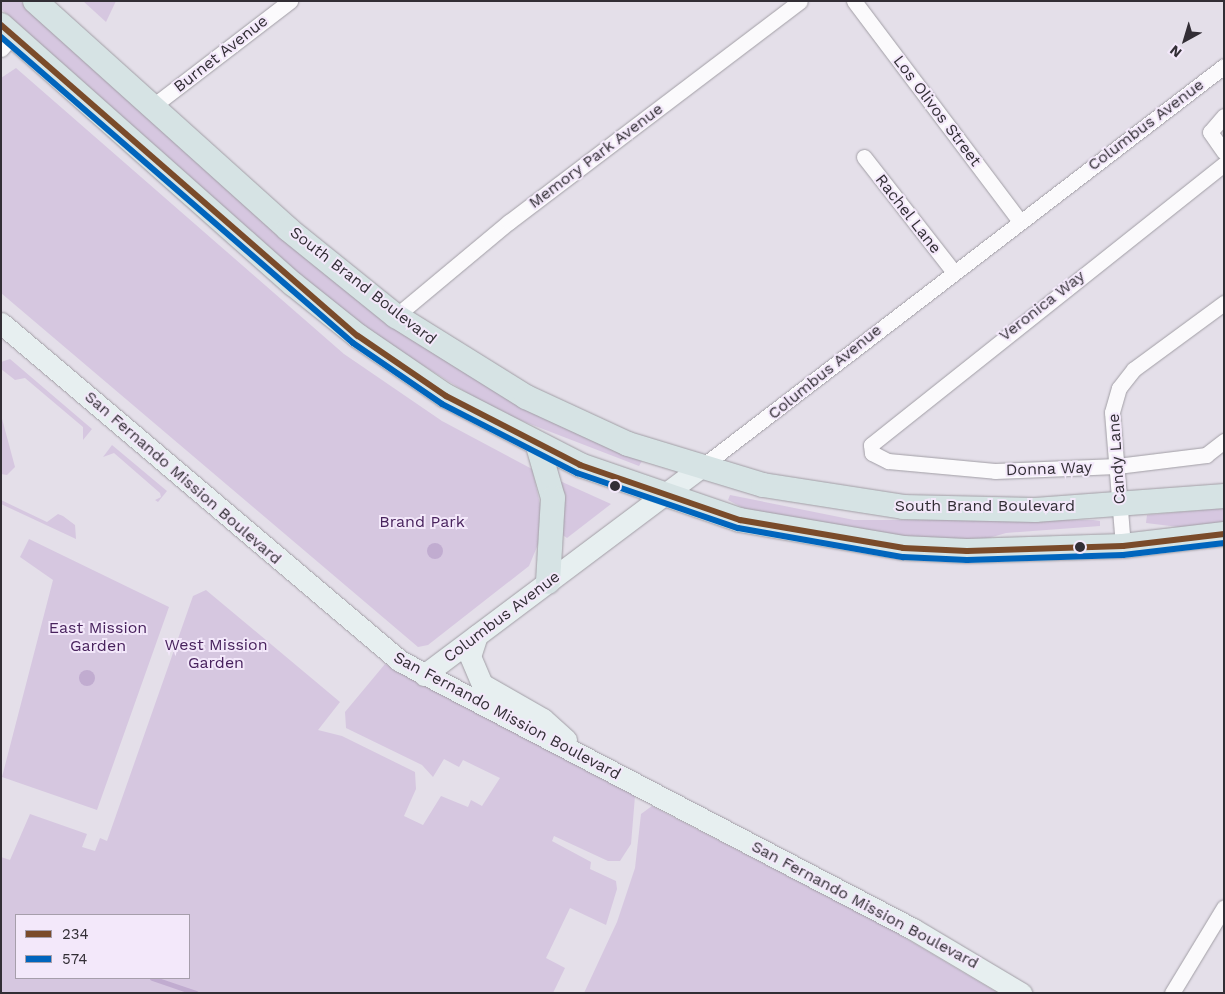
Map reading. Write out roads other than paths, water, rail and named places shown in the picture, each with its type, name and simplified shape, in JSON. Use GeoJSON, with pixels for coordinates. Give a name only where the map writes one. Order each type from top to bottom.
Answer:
{"type":"FeatureCollection","features":[{"type":"Feature","properties":{"kind":"main road","name":"South Brand Boulevard"},"geometry":{"type":"LineString","coordinates":[[36,1],[288,229],[396,316],[526,397],[628,444],[700,468],[811,496],[903,507],[1035,510],[1224,496]]}},
{"type":"Feature","properties":{"kind":"main road"},"geometry":{"type":"LineString","coordinates":[[5,36],[327,312],[446,396],[538,446],[664,495],[786,530],[902,548],[967,551],[1123,546],[1224,534]]}},
{"type":"Feature","properties":{"kind":"main road","name":"San Fernando Mission Boulevard"},"geometry":{"type":"LineString","coordinates":[[1,323],[381,648],[424,675],[913,929],[1021,993]]}},
{"type":"Feature","properties":{"kind":"main road"},"geometry":{"type":"LineString","coordinates":[[538,446],[554,505],[548,582]]}},
{"type":"Feature","properties":{"kind":"main road","name":"Columbus Avenue"},"geometry":{"type":"LineString","coordinates":[[424,675],[700,468]]}},
{"type":"Feature","properties":{"kind":"main road"},"geometry":{"type":"LineString","coordinates":[[477,635],[470,656],[482,684],[552,726],[582,756]]}},
{"type":"Feature","properties":{"kind":"street","name":"Burnet Avenue"},"geometry":{"type":"LineString","coordinates":[[153,106],[290,1]]}},
{"type":"Feature","properties":{"kind":"street","name":"Memory Park Avenue"},"geometry":{"type":"LineString","coordinates":[[396,316],[501,228],[800,1]]}},
{"type":"Feature","properties":{"kind":"street","name":"Los Olivos Street"},"geometry":{"type":"LineString","coordinates":[[854,1],[1020,221]]}},
{"type":"Feature","properties":{"kind":"street","name":"Columbus Avenue"},"geometry":{"type":"LineString","coordinates":[[700,468],[953,272],[1224,66]]}},
{"type":"Feature","properties":{"kind":"street"},"geometry":{"type":"LineString","coordinates":[[1224,116],[1210,132],[1224,152]]}},
{"type":"Feature","properties":{"kind":"street","name":"Rachel Lane"},"geometry":{"type":"LineString","coordinates":[[864,157],[953,272]]}},
{"type":"Feature","properties":{"kind":"street","name":"Veronica Way"},"geometry":{"type":"LineString","coordinates":[[872,453],[875,437],[1224,164]]}},
{"type":"Feature","properties":{"kind":"street","name":"Candy Lane"},"geometry":{"type":"LineString","coordinates":[[1123,546],[1112,412],[1119,388],[1134,370],[1224,303]]}},
{"type":"Feature","properties":{"kind":"street","name":"Donna Way"},"geometry":{"type":"LineString","coordinates":[[872,453],[888,461],[995,471],[1117,466],[1206,455],[1224,441]]}},
{"type":"Feature","properties":{"kind":"street"},"geometry":{"type":"LineString","coordinates":[[1172,993],[1224,907]]}},
{"type":"Feature","properties":{"kind":"waterway"},"geometry":{"type":"LineString","coordinates":[[155,979],[196,993]]}},
{"type":"Feature","properties":{"kind":"park label","name":"Brand Park"},"geometry":{"type":"Point","coordinates":[422,522]}},
{"type":"Feature","properties":{"kind":"park label","name":"East Mission Garden"},"geometry":{"type":"Point","coordinates":[98,637]}},
{"type":"Feature","properties":{"kind":"park label","name":"West Mission Garden"},"geometry":{"type":"Point","coordinates":[216,654]}}]}
